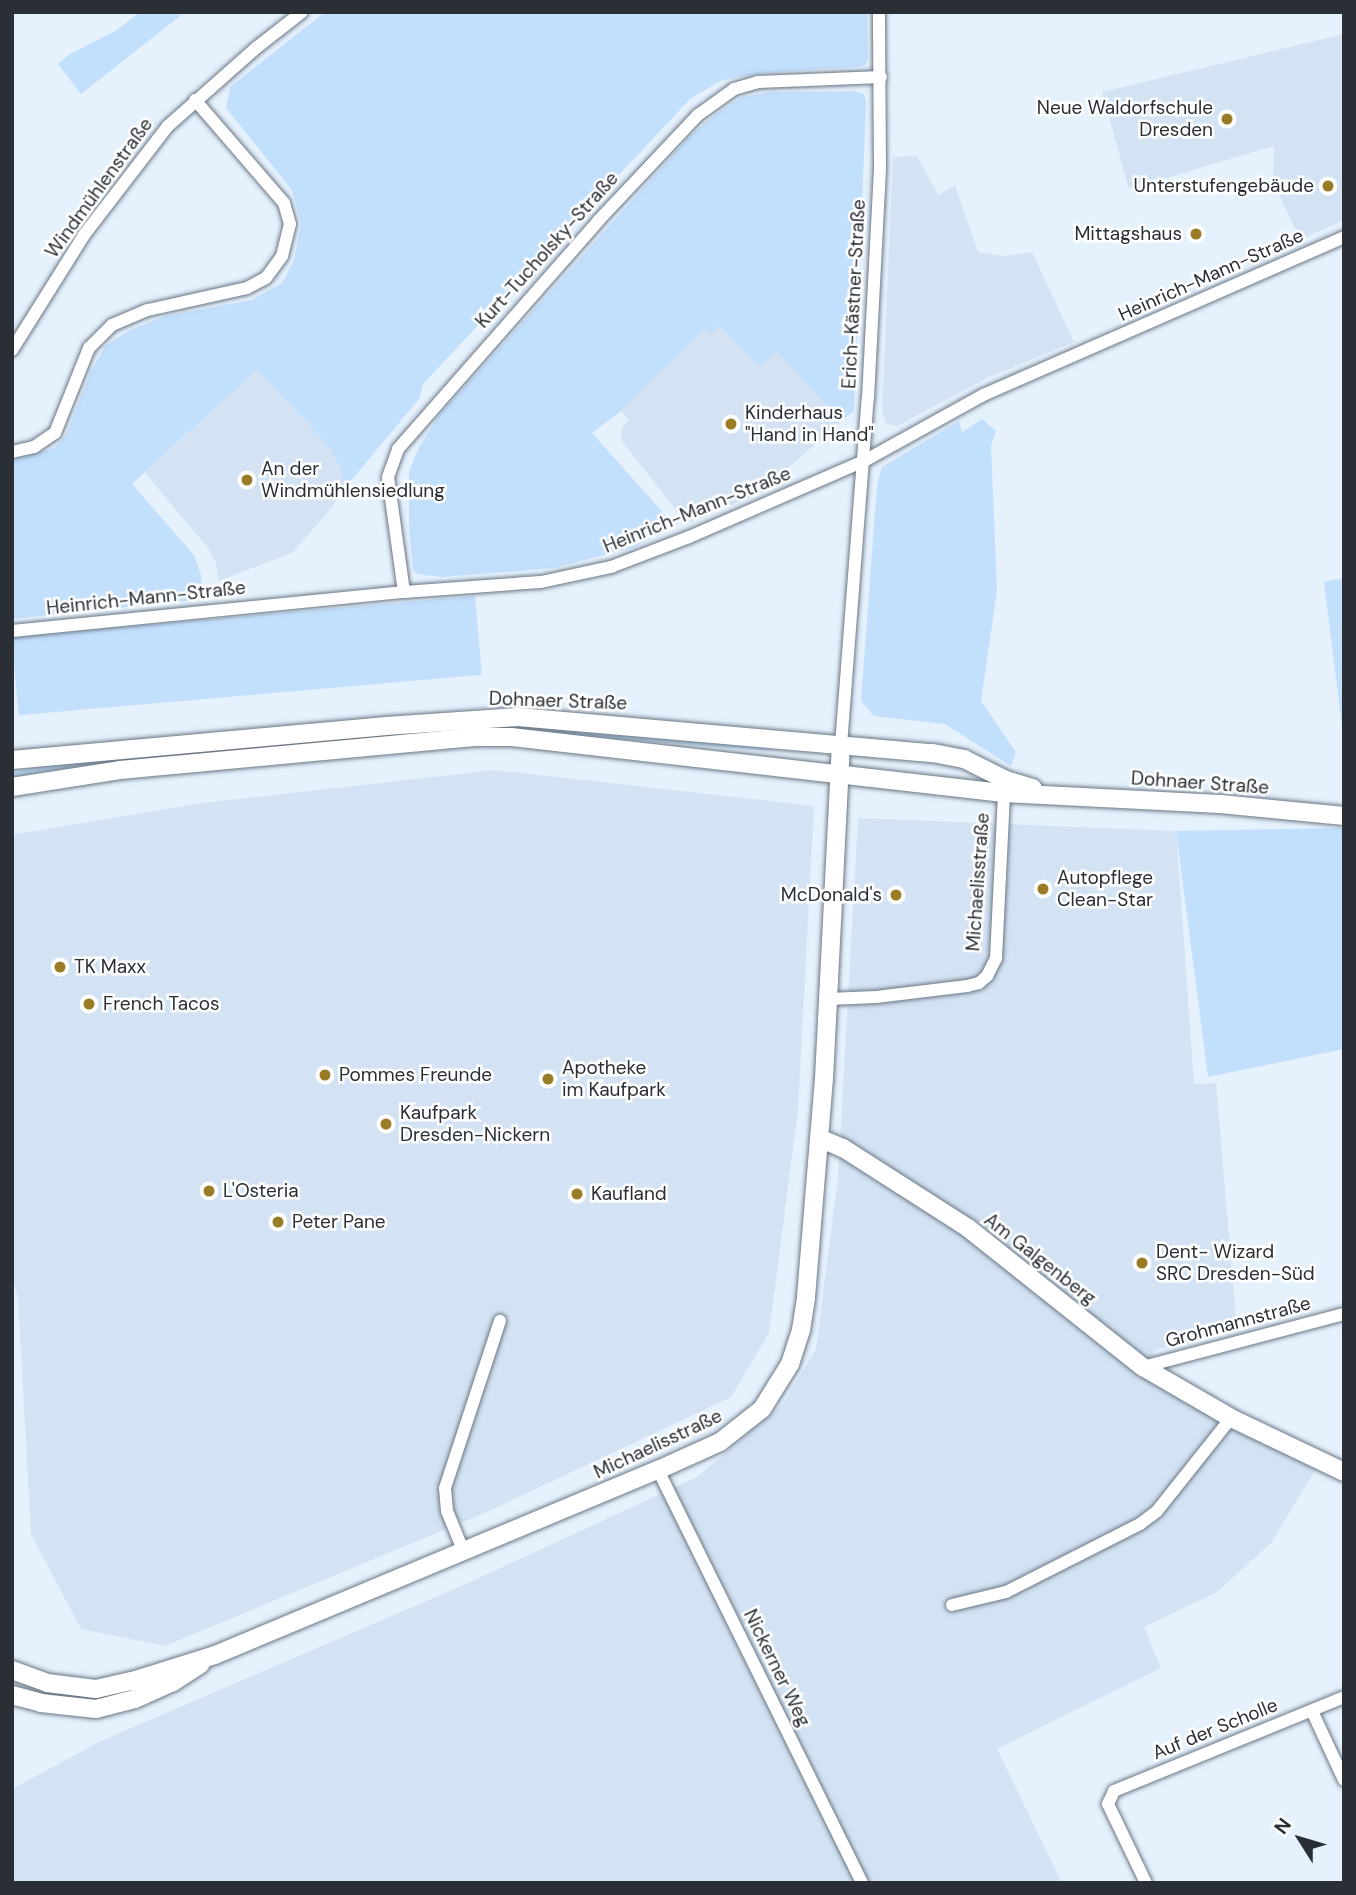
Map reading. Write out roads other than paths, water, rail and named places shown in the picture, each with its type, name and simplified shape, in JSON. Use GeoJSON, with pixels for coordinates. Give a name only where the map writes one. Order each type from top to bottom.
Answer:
{"type":"FeatureCollection","features":[{"type":"Feature","properties":{"kind":"main road","name":"Dohnaer Straße"},"geometry":{"type":"LineString","coordinates":[[12,760],[386,726],[518,717],[933,753],[964,759],[1006,780],[1053,795]]}},
{"type":"Feature","properties":{"kind":"main road","name":"Dohnaer Straße"},"geometry":{"type":"LineString","coordinates":[[12,787],[120,770],[490,737],[1004,793],[1344,816]]}},
{"type":"Feature","properties":{"kind":"main road","name":"Michaelisstraße"},"geometry":{"type":"LineString","coordinates":[[12,1670],[47,1683],[96,1689],[132,1681],[215,1655],[659,1470],[720,1442],[762,1409],[790,1364],[806,1297],[829,999],[841,745]]}},
{"type":"Feature","properties":{"kind":"main road","name":"Am Galgenberg"},"geometry":{"type":"LineString","coordinates":[[819,1138],[843,1148],[968,1228],[1143,1367],[1231,1418],[1344,1472]]}},
{"type":"Feature","properties":{"kind":"main road","name":"Michaelisstraße"},"geometry":{"type":"LineString","coordinates":[[12,1695],[41,1703],[96,1709],[135,1699],[173,1682],[215,1655]]}},
{"type":"Feature","properties":{"kind":"street","name":"Windmühlenstraße"},"geometry":{"type":"LineString","coordinates":[[12,350],[85,235],[128,175],[168,126],[195,100],[302,12]]}},
{"type":"Feature","properties":{"kind":"street","name":"Erich-Kästner-Straße"},"geometry":{"type":"LineString","coordinates":[[841,745],[864,461],[880,168],[879,12]]}},
{"type":"Feature","properties":{"kind":"street","name":"Kurt-Tucholsky-Straße"},"geometry":{"type":"LineString","coordinates":[[404,592],[388,477],[398,449],[598,221],[698,115],[734,89],[758,82],[881,77]]}},
{"type":"Feature","properties":{"kind":"street"},"geometry":{"type":"LineString","coordinates":[[12,452],[34,447],[55,433],[89,348],[112,325],[149,310],[247,288],[267,278],[282,256],[290,224],[284,203],[195,100]]}},
{"type":"Feature","properties":{"kind":"street","name":"Heinrich-Mann-Straße"},"geometry":{"type":"LineString","coordinates":[[12,631],[404,592],[541,582],[611,567],[689,537],[864,461],[982,396],[1344,237]]}},
{"type":"Feature","properties":{"kind":"street","name":"Michaelisstraße"},"geometry":{"type":"LineString","coordinates":[[829,999],[876,997],[967,986],[979,983],[987,976],[996,958],[1004,793]]}},
{"type":"Feature","properties":{"kind":"street","name":"Grohmannstraße"},"geometry":{"type":"LineString","coordinates":[[1143,1367],[1344,1314]]}},
{"type":"Feature","properties":{"kind":"street"},"geometry":{"type":"LineString","coordinates":[[463,1550],[447,1511],[446,1488],[500,1321]]}},
{"type":"Feature","properties":{"kind":"street"},"geometry":{"type":"LineString","coordinates":[[952,1605],[1006,1592],[1140,1524],[1157,1511],[1231,1418]]}},
{"type":"Feature","properties":{"kind":"street","name":"Nickerner Weg"},"geometry":{"type":"LineString","coordinates":[[659,1470],[862,1883]]}},
{"type":"Feature","properties":{"kind":"street","name":"Auf der Scholle"},"geometry":{"type":"LineString","coordinates":[[1146,1883],[1108,1804],[1114,1791],[1344,1697]]}},
{"type":"Feature","properties":{"kind":"street"},"geometry":{"type":"LineString","coordinates":[[1312,1710],[1344,1780]]}},
{"type":"Feature","properties":{"kind":"place","name":"Neue Waldorfschule Dresden"},"geometry":{"type":"Point","coordinates":[1227,119]}},
{"type":"Feature","properties":{"kind":"place","name":"Unterstufengebäude"},"geometry":{"type":"Point","coordinates":[1328,186]}},
{"type":"Feature","properties":{"kind":"place","name":"Mittagshaus"},"geometry":{"type":"Point","coordinates":[1196,234]}},
{"type":"Feature","properties":{"kind":"place","name":"Kinderhaus \"Hand in Hand\""},"geometry":{"type":"Point","coordinates":[731,424]}},
{"type":"Feature","properties":{"kind":"place","name":"An der Windmühlensiedlung"},"geometry":{"type":"Point","coordinates":[247,480]}},
{"type":"Feature","properties":{"kind":"place","name":"Autopflege Clean-Star"},"geometry":{"type":"Point","coordinates":[1043,889]}},
{"type":"Feature","properties":{"kind":"place","name":"McDonald's"},"geometry":{"type":"Point","coordinates":[896,895]}},
{"type":"Feature","properties":{"kind":"place","name":"TK Maxx"},"geometry":{"type":"Point","coordinates":[60,967]}},
{"type":"Feature","properties":{"kind":"place","name":"French Tacos"},"geometry":{"type":"Point","coordinates":[89,1004]}},
{"type":"Feature","properties":{"kind":"place","name":"Pommes Freunde"},"geometry":{"type":"Point","coordinates":[325,1075]}},
{"type":"Feature","properties":{"kind":"place","name":"Apotheke im Kaufpark"},"geometry":{"type":"Point","coordinates":[548,1079]}},
{"type":"Feature","properties":{"kind":"place","name":"Kaufpark Dresden-Nickern"},"geometry":{"type":"Point","coordinates":[386,1124]}},
{"type":"Feature","properties":{"kind":"place","name":"L'Osteria"},"geometry":{"type":"Point","coordinates":[209,1191]}},
{"type":"Feature","properties":{"kind":"place","name":"Kaufland"},"geometry":{"type":"Point","coordinates":[577,1194]}},
{"type":"Feature","properties":{"kind":"place","name":"Peter Pane"},"geometry":{"type":"Point","coordinates":[278,1222]}},
{"type":"Feature","properties":{"kind":"place","name":"Dent- Wizard SRC Dresden-Süd"},"geometry":{"type":"Point","coordinates":[1142,1263]}}]}
